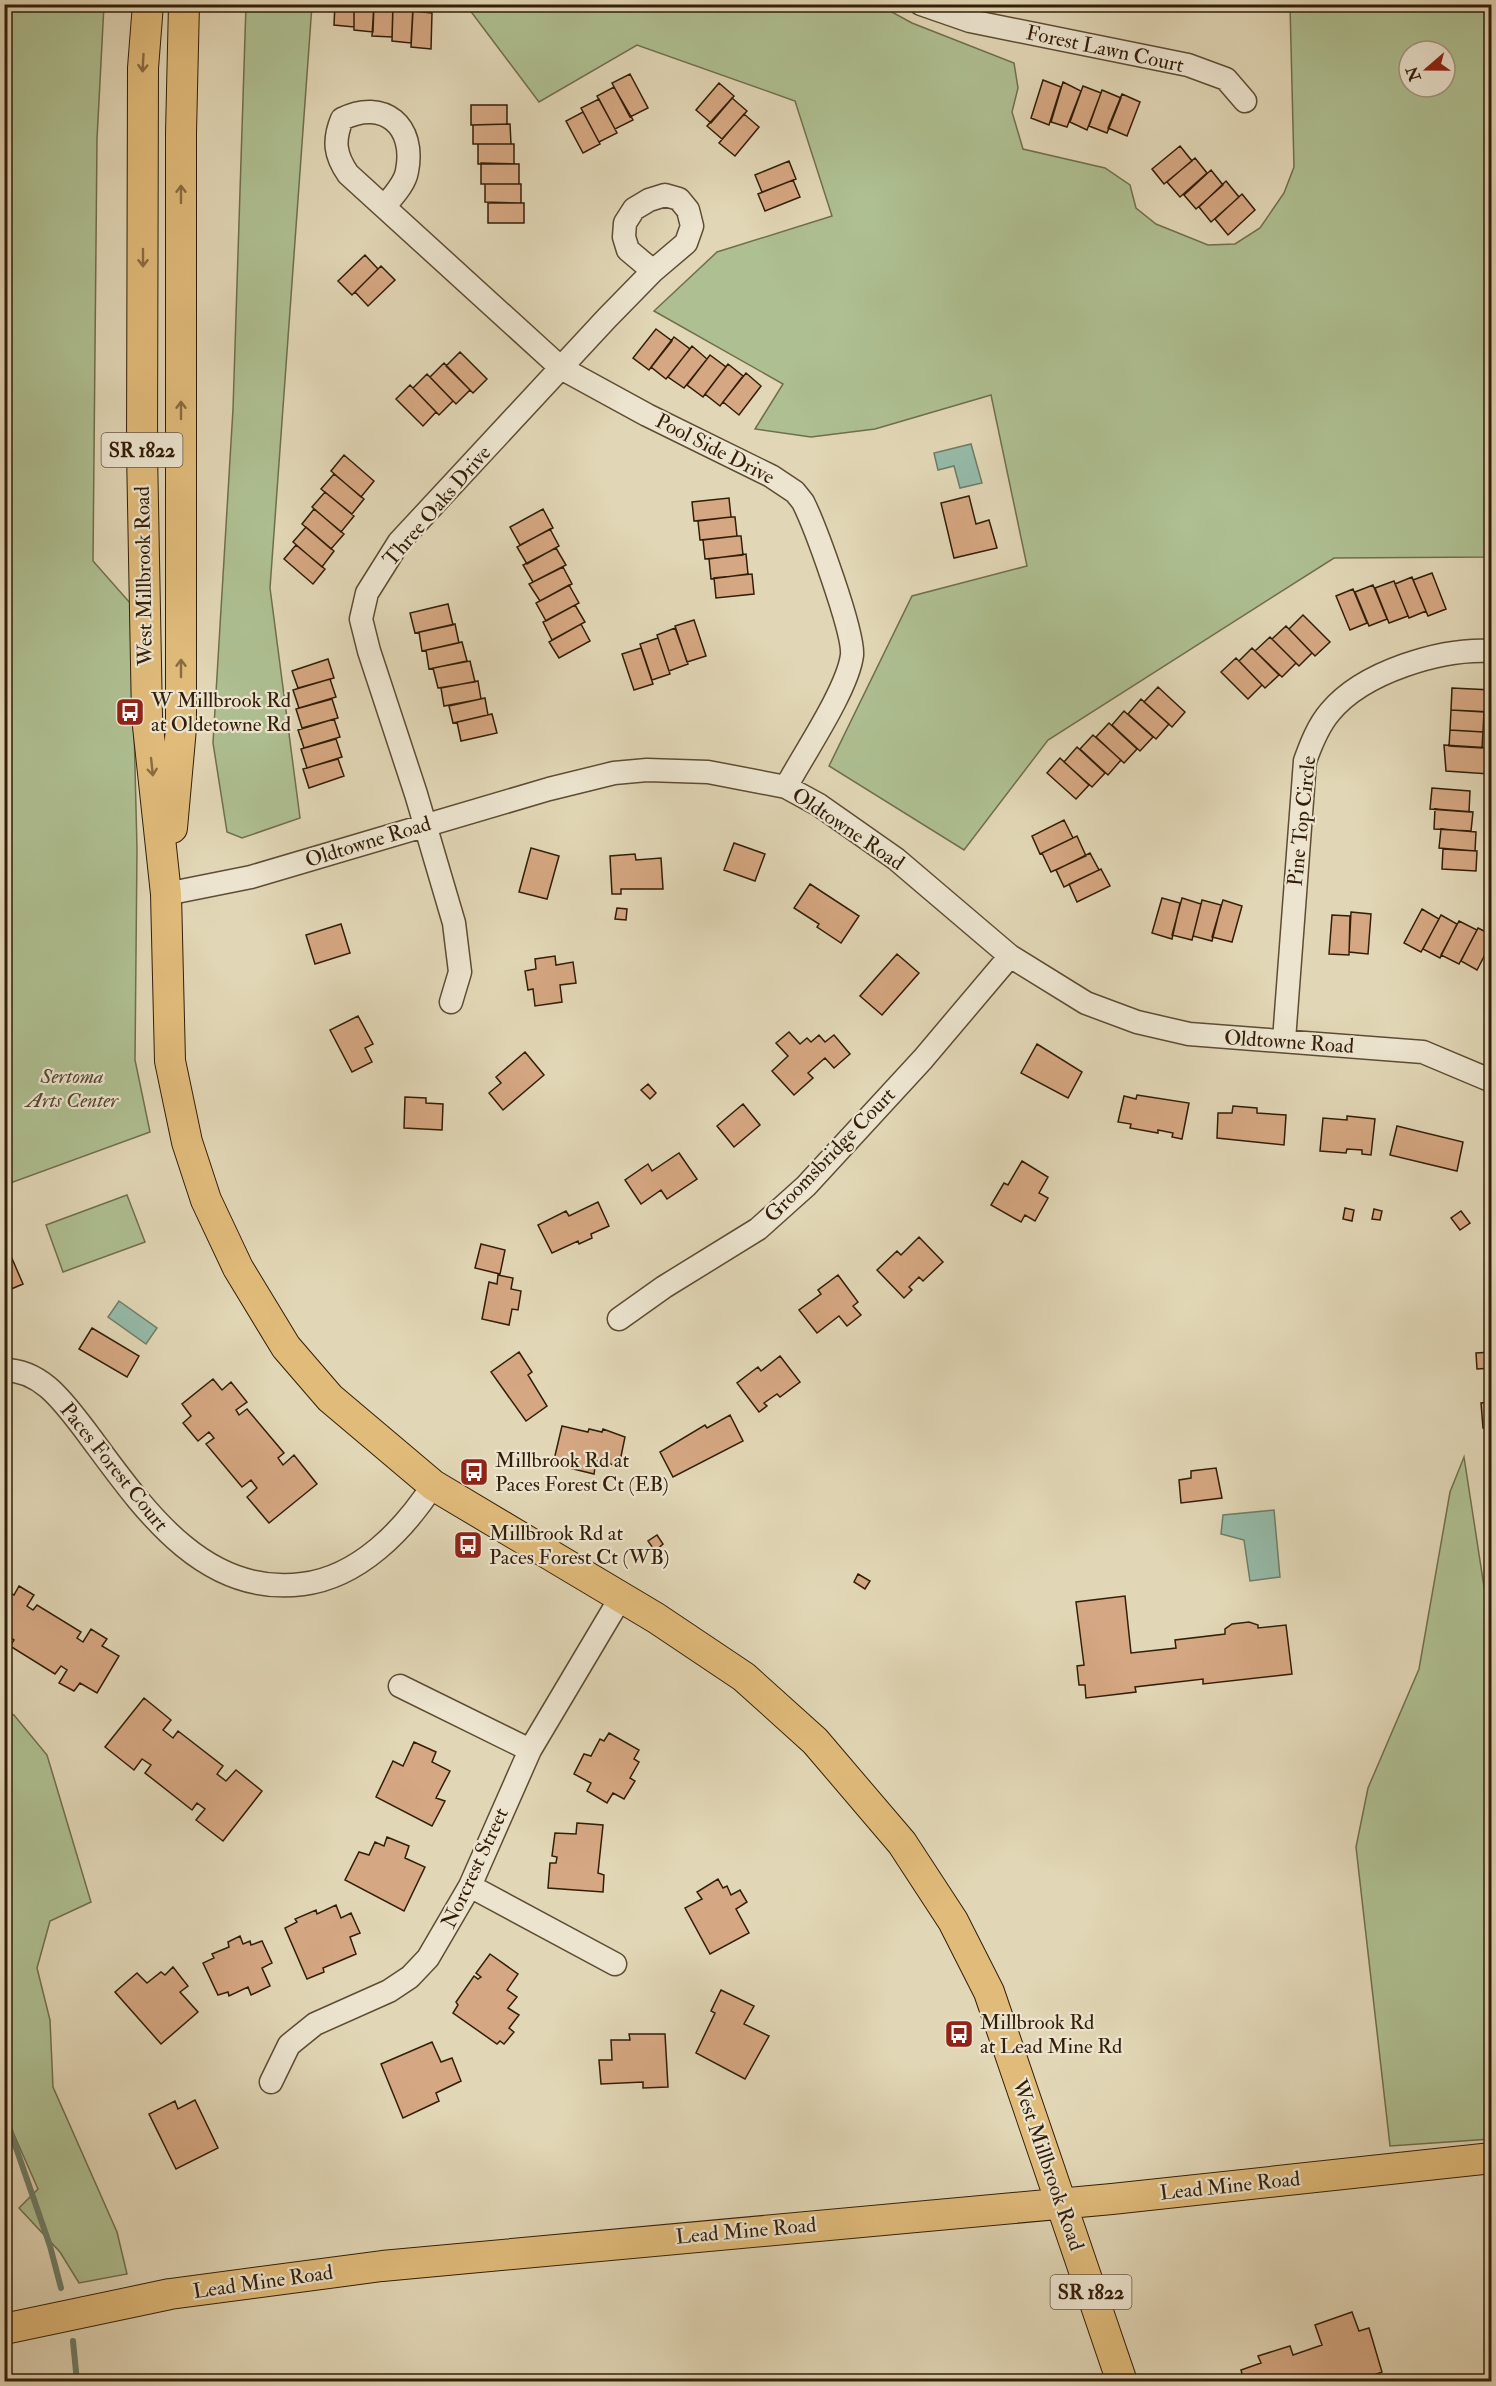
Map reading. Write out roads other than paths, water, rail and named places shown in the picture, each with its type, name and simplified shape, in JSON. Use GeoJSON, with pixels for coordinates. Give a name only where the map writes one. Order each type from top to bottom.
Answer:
{"type":"FeatureCollection","features":[{"type":"Feature","properties":{"kind":"main road","name":"West Millbrook Road"},"geometry":{"type":"LineString","coordinates":[[148,4],[143,92],[142,451],[146,706],[166,894],[170,1061],[187,1142],[206,1200],[238,1268],[286,1347],[330,1398],[433,1485],[621,1597],[744,1677],[815,1741],[902,1842],[953,1921],[989,1992],[1122,2382]]}},
{"type":"Feature","properties":{"kind":"main road","name":"West Millbrook Road"},"geometry":{"type":"LineString","coordinates":[[166,894],[181,728],[181,133],[184,4]]}},
{"type":"Feature","properties":{"kind":"main road","name":"Lead Mine Road"},"geometry":{"type":"LineString","coordinates":[[4,2329],[170,2294],[276,2278],[658,2239],[1061,2203],[1491,2157]]}},
{"type":"Feature","properties":{"kind":"street","name":"Forest Lawn Court"},"geometry":{"type":"LineString","coordinates":[[921,4],[970,21],[1188,65],[1226,79],[1245,101]]}},
{"type":"Feature","properties":{"kind":"street","name":"Pool Side Drive"},"geometry":{"type":"LineString","coordinates":[[385,206],[561,368],[642,412],[771,476],[795,492],[803,502],[841,607],[852,653],[844,683],[786,787]]}},
{"type":"Feature","properties":{"kind":"street","name":"Three Oaks Drive"},"geometry":{"type":"LineString","coordinates":[[451,1002],[460,972],[454,924],[363,630],[361,619],[367,593],[399,542],[653,271]]}},
{"type":"Feature","properties":{"kind":"street","name":"Pine Top Circle"},"geometry":{"type":"LineString","coordinates":[[1284,1040],[1305,761],[1315,735],[1330,711],[1352,692],[1411,662],[1491,651]]}},
{"type":"Feature","properties":{"kind":"street","name":"Oldtowne Road"},"geometry":{"type":"LineString","coordinates":[[166,894],[251,878],[424,825],[614,773],[647,770],[708,772],[786,787],[819,805],[896,859],[1010,956],[1086,1003],[1137,1022],[1189,1034],[1423,1052],[1491,1081]]}},
{"type":"Feature","properties":{"kind":"street","name":"Groomsbridge Court"},"geometry":{"type":"LineString","coordinates":[[620,1319],[664,1287],[758,1229],[806,1186],[923,1059],[1010,956]]}},
{"type":"Feature","properties":{"kind":"street","name":"Paces Forest Court"},"geometry":{"type":"LineString","coordinates":[[4,1370],[28,1374],[48,1386],[68,1408],[145,1510],[174,1540],[210,1565],[238,1579],[283,1587],[314,1583],[345,1570],[378,1549],[414,1515],[433,1485]]}},
{"type":"Feature","properties":{"kind":"street","name":"Norcrest Street"},"geometry":{"type":"LineString","coordinates":[[272,2082],[289,2045],[315,2024],[380,1995],[410,1977],[428,1958],[470,1886],[530,1750],[621,1597]]}},
{"type":"Feature","properties":{"kind":"street"},"geometry":{"type":"LineString","coordinates":[[400,1686],[530,1750]]}},
{"type":"Feature","properties":{"kind":"street"},"geometry":{"type":"LineString","coordinates":[[470,1886],[615,1965]]}},
{"type":"Feature","properties":{"kind":"waterway"},"geometry":{"type":"LineString","coordinates":[[4,2113],[50,2246],[61,2288]]}},
{"type":"Feature","properties":{"kind":"waterway"},"geometry":{"type":"LineString","coordinates":[[73,2341],[77,2382]]}},
{"type":"Feature","properties":{"kind":"place","name":"W Millbrook Rd at Oldetowne Rd"},"geometry":{"type":"Point","coordinates":[130,712]}},
{"type":"Feature","properties":{"kind":"place","name":"Millbrook Rd at Paces Forest Ct (EB)"},"geometry":{"type":"Point","coordinates":[474,1472]}},
{"type":"Feature","properties":{"kind":"place","name":"Millbrook Rd at Paces Forest Ct (WB)"},"geometry":{"type":"Point","coordinates":[468,1545]}},
{"type":"Feature","properties":{"kind":"place","name":"Millbrook Rd at Lead Mine Rd"},"geometry":{"type":"Point","coordinates":[959,2034]}},
{"type":"Feature","properties":{"kind":"park label","name":"Sertoma Arts Center"},"geometry":{"type":"Point","coordinates":[72,1088]}}]}
